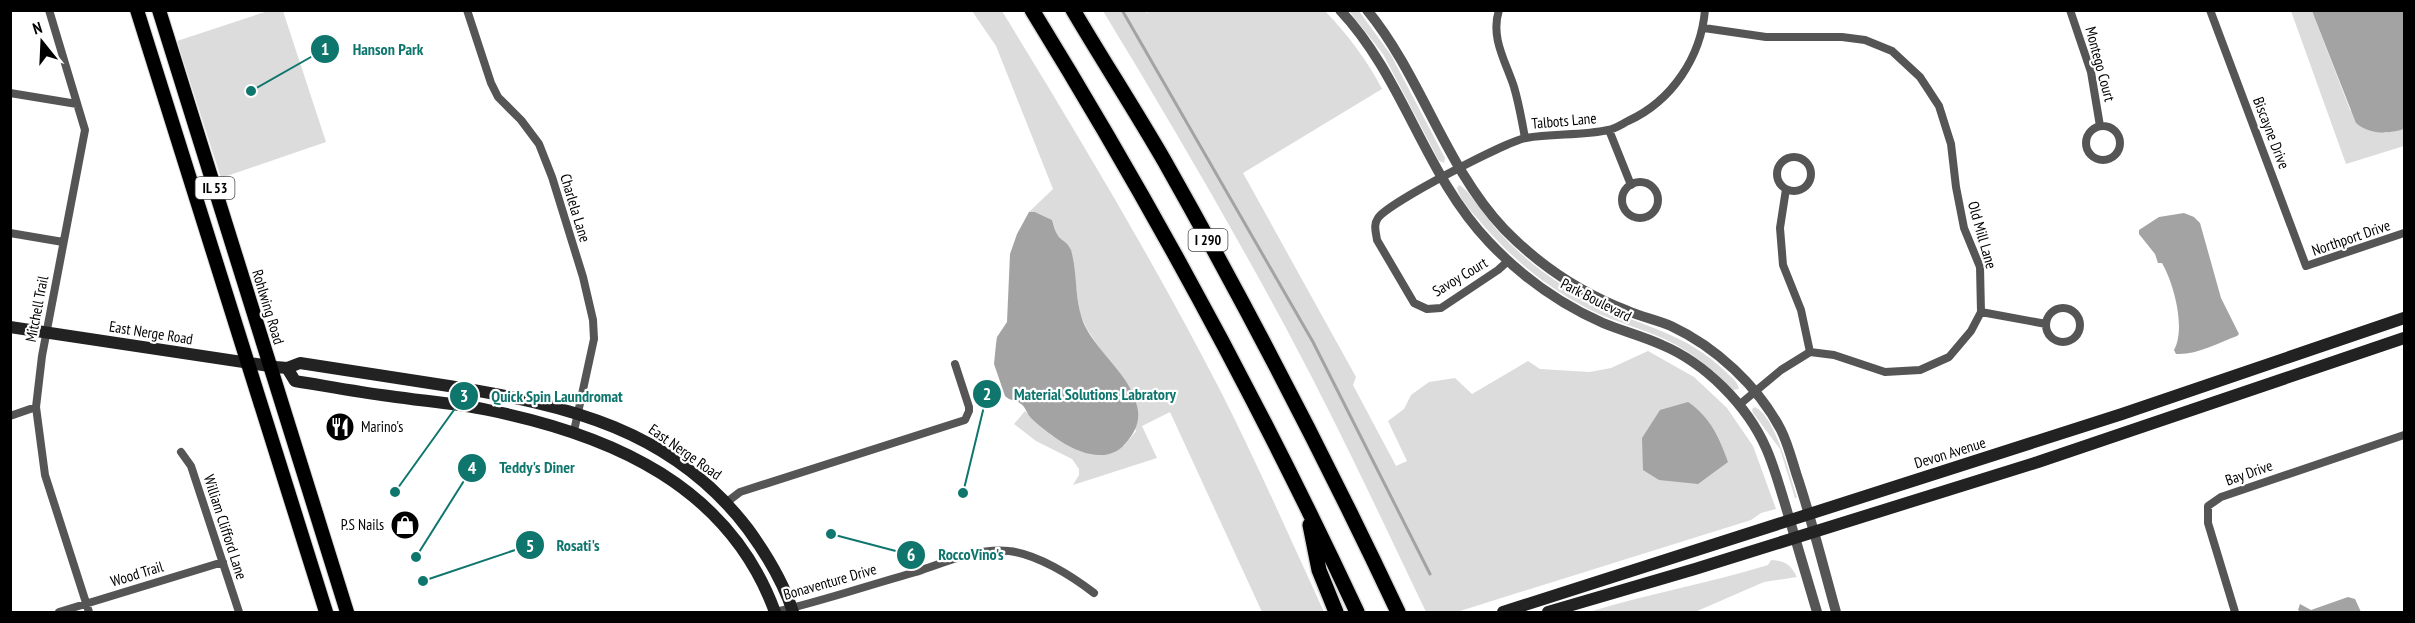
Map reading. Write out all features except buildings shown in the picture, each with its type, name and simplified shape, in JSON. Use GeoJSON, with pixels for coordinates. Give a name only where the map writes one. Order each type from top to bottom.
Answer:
{"type":"FeatureCollection","features":[{"type":"Feature","properties":{"kind":"highway","name":"I 290"},"geometry":{"type":"LineString","coordinates":[[1032,10],[1183,267],[1305,501],[1358,612]]}},
{"type":"Feature","properties":{"kind":"highway","name":"I 290"},"geometry":{"type":"LineString","coordinates":[[1073,10],[1164,160],[1250,317],[1333,476],[1398,612]]}},
{"type":"Feature","properties":{"kind":"highway"},"geometry":{"type":"LineString","coordinates":[[1305,501],[1319,570],[1336,612]]}},
{"type":"Feature","properties":{"kind":"main road","name":"IL 53"},"geometry":{"type":"LineString","coordinates":[[137,10],[326,612]]}},
{"type":"Feature","properties":{"kind":"main road","name":"Rohlwing Road"},"geometry":{"type":"LineString","coordinates":[[159,10],[217,193],[268,366],[347,612]]}},
{"type":"Feature","properties":{"kind":"main road","name":"Devon Avenue"},"geometry":{"type":"LineString","coordinates":[[1503,612],[2122,414],[2404,318]]}},
{"type":"Feature","properties":{"kind":"main road","name":"East Nerge Road"},"geometry":{"type":"LineString","coordinates":[[10,327],[268,366],[287,368],[300,363],[512,396],[578,414],[624,430],[660,449],[714,489],[727,502],[770,560],[792,610]]}},
{"type":"Feature","properties":{"kind":"main road"},"geometry":{"type":"LineString","coordinates":[[1548,612],[1796,538],[2163,421],[2404,338]]}},
{"type":"Feature","properties":{"kind":"main road","name":"East Nerge Road"},"geometry":{"type":"LineString","coordinates":[[287,368],[295,381],[486,409],[574,432],[628,453],[679,484],[706,507],[752,561],[775,612]]}},
{"type":"Feature","properties":{"kind":"street","name":"Mitchell Trail"},"geometry":{"type":"LineString","coordinates":[[49,10],[86,130],[42,356],[36,407],[45,474],[87,608]]}},
{"type":"Feature","properties":{"kind":"street","name":"Charlela Lane"},"geometry":{"type":"LineString","coordinates":[[467,10],[490,83],[498,97],[539,144],[583,277],[593,320],[594,339],[574,432]]}},
{"type":"Feature","properties":{"kind":"street","name":"Park Boulevard"},"geometry":{"type":"LineString","coordinates":[[1340,10],[1380,61],[1441,179],[1465,213],[1508,261],[1554,296],[1601,322],[1681,354],[1720,385],[1739,405],[1766,447],[1817,612]]}},
{"type":"Feature","properties":{"kind":"street","name":"Park Boulevard"},"geometry":{"type":"LineString","coordinates":[[1367,10],[1399,54],[1460,168],[1480,199],[1503,227],[1544,265],[1563,278],[1607,302],[1670,326],[1714,352],[1755,391],[1773,417],[1787,444],[1836,612]]}},
{"type":"Feature","properties":{"kind":"street"},"geometry":{"type":"LineString","coordinates":[[1499,10],[1496,32],[1499,49],[1514,87],[1525,138]]}},
{"type":"Feature","properties":{"kind":"street","name":"Talbots Lane"},"geometry":{"type":"LineString","coordinates":[[1441,179],[1489,151],[1525,138],[1609,130],[1637,117],[1659,102],[1676,84],[1694,55],[1704,28],[1705,10]]}},
{"type":"Feature","properties":{"kind":"street","name":"Montego Court"},"geometry":{"type":"LineString","coordinates":[[2070,10],[2091,72],[2100,126]]}},
{"type":"Feature","properties":{"kind":"street","name":"Biscayne Drive"},"geometry":{"type":"LineString","coordinates":[[2210,10],[2306,266]]}},
{"type":"Feature","properties":{"kind":"street","name":"Old Mill Lane"},"geometry":{"type":"LineString","coordinates":[[1704,28],[1766,37],[1842,37],[1865,40],[1892,51],[1920,77],[1939,106],[1951,144],[1964,228],[1980,267],[1981,312]]}},
{"type":"Feature","properties":{"kind":"street"},"geometry":{"type":"LineString","coordinates":[[10,93],[77,104]]}},
{"type":"Feature","properties":{"kind":"street","name":"Montego Court"},"geometry":{"type":"LineString","coordinates":[[2100,126],[2115,131],[2120,141],[2118,151],[2104,160],[2089,153],[2086,142],[2090,131],[2100,126]]}},
{"type":"Feature","properties":{"kind":"street"},"geometry":{"type":"LineString","coordinates":[[1609,130],[1631,185]]}},
{"type":"Feature","properties":{"kind":"street"},"geometry":{"type":"LineString","coordinates":[[1801,158],[1809,166],[1811,172],[1809,182],[1801,189],[1786,189],[1778,181],[1777,169],[1784,159],[1801,158]]}},
{"type":"Feature","properties":{"kind":"street","name":"Savoy Court"},"geometry":{"type":"LineString","coordinates":[[1441,179],[1382,214],[1377,219],[1375,228],[1377,240],[1414,303],[1427,309],[1441,308],[1508,261]]}},
{"type":"Feature","properties":{"kind":"street"},"geometry":{"type":"LineString","coordinates":[[1642,183],[1653,188],[1657,205],[1650,215],[1633,217],[1624,209],[1622,198],[1631,185],[1642,183]]}},
{"type":"Feature","properties":{"kind":"street"},"geometry":{"type":"LineString","coordinates":[[1786,189],[1780,228],[1783,265],[1801,310],[1810,352]]}},
{"type":"Feature","properties":{"kind":"street"},"geometry":{"type":"LineString","coordinates":[[10,233],[63,242]]}},
{"type":"Feature","properties":{"kind":"street","name":"Northport Drive"},"geometry":{"type":"LineString","coordinates":[[2306,266],[2404,233]]}},
{"type":"Feature","properties":{"kind":"street"},"geometry":{"type":"LineString","coordinates":[[2066,309],[2075,314],[2079,328],[2075,337],[2060,342],[2051,338],[2046,324],[2052,312],[2066,309]]}},
{"type":"Feature","properties":{"kind":"street"},"geometry":{"type":"LineString","coordinates":[[1739,405],[1781,370],[1810,352],[1834,355],[1886,372],[1920,370],[1949,357],[1971,331],[1981,312],[2046,324]]}},
{"type":"Feature","properties":{"kind":"street"},"geometry":{"type":"LineString","coordinates":[[727,502],[740,492],[965,420],[969,407],[955,364]]}},
{"type":"Feature","properties":{"kind":"street"},"geometry":{"type":"LineString","coordinates":[[10,416],[36,407]]}},
{"type":"Feature","properties":{"kind":"street","name":"Bay Drive"},"geometry":{"type":"LineString","coordinates":[[2235,612],[2208,523],[2208,506],[2221,497],[2404,435]]}},
{"type":"Feature","properties":{"kind":"street","name":"William Clifford Lane"},"geometry":{"type":"LineString","coordinates":[[181,452],[191,466],[239,612]]}},
{"type":"Feature","properties":{"kind":"street","name":"Bonaventure Drive"},"geometry":{"type":"LineString","coordinates":[[775,612],[792,610],[956,558],[1008,550],[1027,556],[1074,578],[1094,593]]}},
{"type":"Feature","properties":{"kind":"street","name":"Wood Trail"},"geometry":{"type":"LineString","coordinates":[[59,612],[87,608],[224,562]]}},
{"type":"Feature","properties":{"kind":"shaded area"},"geometry":{"type":"Polygon","coordinates":[[[1151,10],[1325,11],[1356,48],[1382,89],[1243,173],[1356,377],[1353,385],[1396,466],[1407,461],[1388,421],[1404,409],[1411,395],[1429,382],[1455,378],[1472,394],[1528,361],[1540,369],[1590,372],[1611,368],[1648,351],[1694,377],[1727,408],[1753,446],[1776,509],[1761,513],[1751,520],[1460,611],[1426,612],[1341,435],[1287,330],[1197,169],[1103,11],[1145,11],[1147,13],[1151,10]]]}},
{"type":"Feature","properties":{"kind":"shaded area"},"geometry":{"type":"Polygon","coordinates":[[[268,11],[283,11],[326,142],[221,178],[177,41],[268,11]]]}},
{"type":"Feature","properties":{"kind":"shaded area"},"geometry":{"type":"Polygon","coordinates":[[[972,11],[1002,11],[1059,104],[1168,293],[1220,390],[1324,612],[1262,612],[1170,412],[1142,426],[1157,458],[1073,485],[1079,475],[1079,469],[1072,459],[1036,441],[1014,424],[1025,411],[1052,436],[1124,446],[1136,431],[1106,358],[1080,314],[1070,247],[1057,235],[1052,220],[1035,212],[1029,212],[1053,189],[996,46],[972,11]]]}},
{"type":"Feature","properties":{"kind":"shaded area"},"geometry":{"type":"Polygon","coordinates":[[[1349,11],[1359,11],[1391,55],[1445,158],[1444,163],[1439,161],[1383,54],[1349,11]]]}},
{"type":"Feature","properties":{"kind":"shaded area"},"geometry":{"type":"Polygon","coordinates":[[[2291,11],[2312,11],[2350,110],[2385,133],[2404,129],[2404,146],[2346,164],[2291,11]]]}},
{"type":"Feature","properties":{"kind":"shaded area"},"geometry":{"type":"Polygon","coordinates":[[[2312,11],[2404,11],[2404,129],[2379,132],[2367,130],[2356,123],[2312,11]]]}},
{"type":"Feature","properties":{"kind":"shaded area"},"geometry":{"type":"Polygon","coordinates":[[[1459,185],[1497,230],[1543,272],[1596,304],[1680,339],[1711,359],[1736,382],[1739,389],[1733,390],[1706,365],[1677,345],[1599,314],[1536,276],[1483,225],[1461,198],[1457,188],[1459,185]]]}},
{"type":"Feature","properties":{"kind":"shaded area"},"geometry":{"type":"Polygon","coordinates":[[[1029,212],[1035,212],[1052,220],[1059,237],[1070,248],[1079,308],[1085,326],[1128,384],[1137,406],[1138,417],[1132,435],[1115,452],[1103,455],[1090,454],[1063,443],[1031,418],[1022,405],[1005,396],[994,364],[996,344],[997,337],[1007,322],[1010,254],[1017,234],[1029,212]]]}},
{"type":"Feature","properties":{"kind":"shaded area"},"geometry":{"type":"Polygon","coordinates":[[[2184,213],[2194,217],[2200,223],[2221,298],[2239,334],[2200,351],[2176,354],[2174,350],[2179,330],[2179,318],[2171,282],[2162,263],[2158,263],[2155,254],[2139,234],[2139,230],[2159,217],[2184,213]]]}},
{"type":"Feature","properties":{"kind":"shaded area"},"geometry":{"type":"Polygon","coordinates":[[[1688,402],[1713,428],[1728,462],[1698,484],[1659,480],[1643,470],[1642,438],[1660,410],[1688,402]]]}},
{"type":"Feature","properties":{"kind":"shaded area"},"geometry":{"type":"Polygon","coordinates":[[[1755,407],[1769,422],[1775,434],[1797,498],[1795,498],[1780,449],[1753,413],[1752,409],[1755,407]]]}},
{"type":"Feature","properties":{"kind":"shaded area"},"geometry":{"type":"Polygon","coordinates":[[[1771,560],[1787,564],[1797,577],[1764,582],[1695,612],[1589,612],[1768,565],[1771,560]]]}},
{"type":"Feature","properties":{"kind":"shaded area"},"geometry":{"type":"Polygon","coordinates":[[[2348,597],[2355,599],[2361,612],[2301,612],[2298,610],[2300,604],[2311,610],[2348,597]]]}},
{"type":"Feature","properties":{"kind":"waterway"},"geometry":{"type":"LineString","coordinates":[[1122,10],[1313,342],[1430,574]]}},
{"type":"Feature","properties":{"kind":"place","name":"Hanson Park"},"geometry":{"type":"Point","coordinates":[251,91]}},
{"type":"Feature","properties":{"kind":"place","name":"Marino's"},"geometry":{"type":"Point","coordinates":[340,427]}},
{"type":"Feature","properties":{"kind":"place","name":"Quick Spin Laundromat"},"geometry":{"type":"Point","coordinates":[395,492]}},
{"type":"Feature","properties":{"kind":"place","name":"Material Solutions Labratory"},"geometry":{"type":"Point","coordinates":[963,493]}},
{"type":"Feature","properties":{"kind":"place","name":"P.S Nails"},"geometry":{"type":"Point","coordinates":[405,525]}},
{"type":"Feature","properties":{"kind":"place","name":"RoccoVino's"},"geometry":{"type":"Point","coordinates":[831,534]}},
{"type":"Feature","properties":{"kind":"place","name":"Teddy's Diner"},"geometry":{"type":"Point","coordinates":[416,557]}},
{"type":"Feature","properties":{"kind":"place","name":"Rosati's"},"geometry":{"type":"Point","coordinates":[423,581]}}]}
